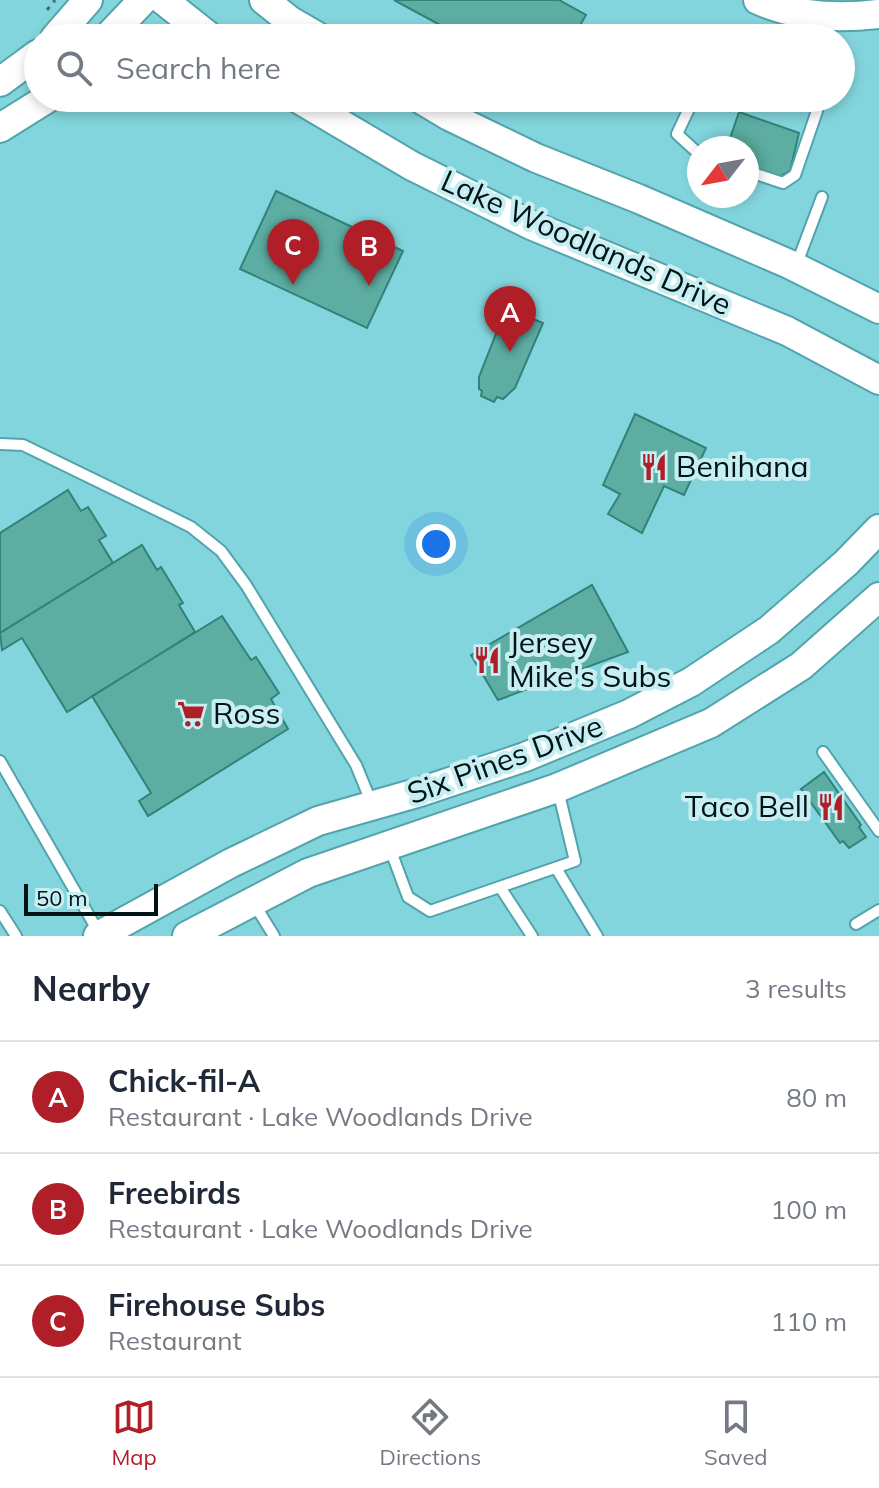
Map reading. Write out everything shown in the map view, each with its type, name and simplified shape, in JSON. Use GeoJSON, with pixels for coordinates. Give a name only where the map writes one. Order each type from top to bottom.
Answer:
{"type":"FeatureCollection","features":[{"type":"Feature","properties":{"kind":"street"},"geometry":{"type":"LineString","coordinates":[[67,24],[88,0]]}},
{"type":"Feature","properties":{"kind":"street"},"geometry":{"type":"LineString","coordinates":[[120,24],[143,0]]}},
{"type":"Feature","properties":{"kind":"street"},"geometry":{"type":"LineString","coordinates":[[163,0],[193,24]]}},
{"type":"Feature","properties":{"kind":"street"},"geometry":{"type":"LineString","coordinates":[[264,0],[296,24]]}},
{"type":"Feature","properties":{"kind":"street"},"geometry":{"type":"LineString","coordinates":[[758,0],[795,13],[822,16],[879,14]]}},
{"type":"Feature","properties":{"kind":"street"},"geometry":{"type":"LineString","coordinates":[[0,82],[24,64]]}},
{"type":"Feature","properties":{"kind":"street"},"geometry":{"type":"LineString","coordinates":[[0,128],[26,112]]}},
{"type":"Feature","properties":{"kind":"street","name":"Lake Woodlands Drive"},"geometry":{"type":"LineString","coordinates":[[321,112],[412,166],[531,225],[787,331],[879,380]]}},
{"type":"Feature","properties":{"kind":"street","name":"Lake Woodlands Drive"},"geometry":{"type":"LineString","coordinates":[[442,112],[536,158],[795,267],[879,309]]}},
{"type":"Feature","properties":{"kind":"street","name":"Six Pines Drive"},"geometry":{"type":"LineString","coordinates":[[100,936],[243,857],[318,821],[525,757],[629,714],[691,682],[769,630],[846,563],[879,529]]}},
{"type":"Feature","properties":{"kind":"street","name":"Six Pines Drive"},"geometry":{"type":"LineString","coordinates":[[187,936],[308,873],[557,788],[711,723],[801,666],[879,597]]}},
{"type":"Feature","properties":{"kind":"street"},"geometry":{"type":"LineString","coordinates":[[691,682],[711,723]]}},
{"type":"Feature","properties":{"kind":"street"},"geometry":{"type":"LineString","coordinates":[[373,806],[388,844]]}},
{"type":"Feature","properties":{"kind":"lane"},"geometry":{"type":"LineString","coordinates":[[687,112],[677,134],[687,143]]}},
{"type":"Feature","properties":{"kind":"lane"},"geometry":{"type":"LineString","coordinates":[[759,175],[783,183],[795,175],[817,112]]}},
{"type":"Feature","properties":{"kind":"lane"},"geometry":{"type":"LineString","coordinates":[[795,267],[822,197]]}},
{"type":"Feature","properties":{"kind":"lane"},"geometry":{"type":"LineString","coordinates":[[0,444],[23,445],[181,522],[221,551],[246,585],[356,765],[373,806]]}},
{"type":"Feature","properties":{"kind":"lane"},"geometry":{"type":"LineString","coordinates":[[823,752],[879,831]]}},
{"type":"Feature","properties":{"kind":"lane"},"geometry":{"type":"LineString","coordinates":[[0,761],[100,936]]}},
{"type":"Feature","properties":{"kind":"lane"},"geometry":{"type":"LineString","coordinates":[[388,844],[408,897],[430,911],[575,861],[557,788]]}},
{"type":"Feature","properties":{"kind":"lane"},"geometry":{"type":"LineString","coordinates":[[556,868],[597,936]]}},
{"type":"Feature","properties":{"kind":"lane"},"geometry":{"type":"LineString","coordinates":[[500,887],[532,936]]}},
{"type":"Feature","properties":{"kind":"lane"},"geometry":{"type":"LineString","coordinates":[[251,901],[274,936]]}},
{"type":"Feature","properties":{"kind":"lane"},"geometry":{"type":"LineString","coordinates":[[856,924],[879,910]]}},
{"type":"Feature","properties":{"kind":"lane"},"geometry":{"type":"LineString","coordinates":[[0,911],[16,936]]}},
{"type":"Feature","properties":{"kind":"building"},"geometry":{"type":"Polygon","coordinates":[[[394,0],[559,0],[586,15],[581,24],[438,24],[394,0]]]}},
{"type":"Feature","properties":{"kind":"building"},"geometry":{"type":"Polygon","coordinates":[[[739,112],[799,133],[790,171],[779,177],[759,170],[759,136],[731,136],[739,112]]]}},
{"type":"Feature","properties":{"kind":"building"},"geometry":{"type":"Polygon","coordinates":[[[276,191],[403,251],[367,328],[240,269],[276,191]]]}},
{"type":"Feature","properties":{"kind":"building"},"geometry":{"type":"Polygon","coordinates":[[[521,314],[543,323],[515,388],[503,399],[497,397],[494,402],[481,396],[479,377],[501,321],[517,327],[521,314]]]}},
{"type":"Feature","properties":{"kind":"building","name":"Benihana"},"geometry":{"type":"Polygon","coordinates":[[[635,414],[706,448],[684,495],[664,486],[642,533],[608,514],[620,494],[603,485],[635,414]]]}},
{"type":"Feature","properties":{"kind":"building"},"geometry":{"type":"Polygon","coordinates":[[[68,490],[81,511],[88,507],[106,536],[99,540],[113,563],[0,633],[0,533],[68,490]]]}},
{"type":"Feature","properties":{"kind":"building"},"geometry":{"type":"Polygon","coordinates":[[[142,545],[157,570],[161,567],[183,603],[179,605],[195,632],[67,712],[22,638],[2,650],[0,633],[142,545]]]}},
{"type":"Feature","properties":{"kind":"building"},"geometry":{"type":"Polygon","coordinates":[[[592,585],[628,652],[498,700],[471,655],[592,585]]]}},
{"type":"Feature","properties":{"kind":"building","name":"Ross"},"geometry":{"type":"Polygon","coordinates":[[[222,616],[251,660],[256,657],[279,693],[271,699],[288,729],[148,816],[139,801],[151,793],[92,696],[222,616]]]}},
{"type":"Feature","properties":{"kind":"building","name":"Taco Bell"},"geometry":{"type":"Polygon","coordinates":[[[824,772],[866,837],[849,848],[843,841],[840,843],[801,789],[824,772]]]}},
{"type":"Feature","properties":{"kind":"place","name":"Firehouse Subs"},"geometry":{"type":"Point","coordinates":[293,285]}},
{"type":"Feature","properties":{"kind":"place","name":"Freebirds"},"geometry":{"type":"Point","coordinates":[369,286]}},
{"type":"Feature","properties":{"kind":"place","name":"Chick-fil-A"},"geometry":{"type":"Point","coordinates":[510,352]}},
{"type":"Feature","properties":{"kind":"place","name":"Benihana"},"geometry":{"type":"Point","coordinates":[654,467]}},
{"type":"Feature","properties":{"kind":"place","name":"Jersey Mike's Subs"},"geometry":{"type":"Point","coordinates":[487,660]}},
{"type":"Feature","properties":{"kind":"place","name":"Ross"},"geometry":{"type":"Point","coordinates":[191,714]}},
{"type":"Feature","properties":{"kind":"place","name":"Taco Bell"},"geometry":{"type":"Point","coordinates":[831,807]}}]}
